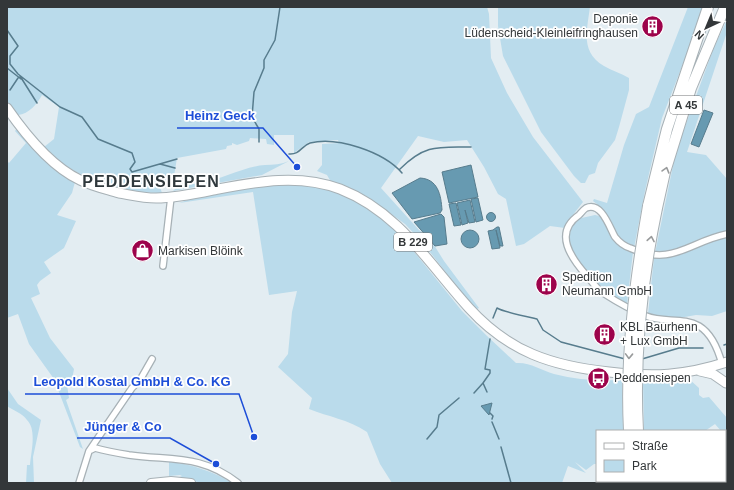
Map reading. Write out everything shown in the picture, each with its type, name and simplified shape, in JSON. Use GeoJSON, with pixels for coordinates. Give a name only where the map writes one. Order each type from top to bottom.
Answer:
{"type":"FeatureCollection","features":[{"type":"Feature","properties":{"kind":"highway"},"geometry":{"type":"LineString","coordinates":[[695,61],[708,7]]}},
{"type":"Feature","properties":{"kind":"highway","name":"A 45"},"geometry":{"type":"LineString","coordinates":[[629,430],[628,385],[630,337],[639,257],[653,207],[665,172],[695,61],[714,7]]}},
{"type":"Feature","properties":{"kind":"highway","name":"A 45"},"geometry":{"type":"LineString","coordinates":[[695,61],[725,7]]}},
{"type":"Feature","properties":{"kind":"highway"},"geometry":{"type":"LineString","coordinates":[[695,61],[727,16]]}},
{"type":"Feature","properties":{"kind":"highway","name":"A 45"},"geometry":{"type":"LineString","coordinates":[[638,430],[641,327],[653,207]]}},
{"type":"Feature","properties":{"kind":"main road","name":"B 229"},"geometry":{"type":"LineString","coordinates":[[7,108],[45,154],[58,167],[73,177],[103,189],[138,197],[171,197],[242,184],[278,180],[315,182],[339,189],[364,199],[400,228],[475,315],[502,337],[526,352],[558,364],[648,376],[700,371],[724,363]]}},
{"type":"Feature","properties":{"kind":"main road"},"geometry":{"type":"LineString","coordinates":[[724,363],[727,385]]}},
{"type":"Feature","properties":{"kind":"main road","name":"B 229"},"geometry":{"type":"LineString","coordinates":[[700,371],[713,374],[727,385]]}},
{"type":"Feature","properties":{"kind":"main road"},"geometry":{"type":"LineString","coordinates":[[151,483],[171,481],[191,483]]}},
{"type":"Feature","properties":{"kind":"street"},"geometry":{"type":"LineString","coordinates":[[162,266],[171,197]]}},
{"type":"Feature","properties":{"kind":"street"},"geometry":{"type":"LineString","coordinates":[[724,363],[709,334],[698,326],[692,323],[657,320],[627,307],[603,293],[571,256],[565,237],[571,221],[586,208],[591,208],[605,216],[620,243],[634,250],[655,255],[669,256],[712,238],[727,234]]}},
{"type":"Feature","properties":{"kind":"street"},"geometry":{"type":"LineString","coordinates":[[79,483],[91,450],[115,412],[138,384],[152,358]]}},
{"type":"Feature","properties":{"kind":"street"},"geometry":{"type":"LineString","coordinates":[[91,450],[95,448],[129,455],[186,459],[214,468],[238,483]]}},
{"type":"Feature","properties":{"kind":"green space"},"geometry":{"type":"Polygon","coordinates":[[[7,7],[487,7],[489,14],[491,58],[507,93],[533,137],[583,202],[565,225],[565,228],[550,226],[524,244],[516,246],[506,199],[498,194],[484,167],[467,140],[444,142],[418,136],[381,188],[419,230],[429,237],[444,261],[479,308],[477,309],[470,303],[422,242],[405,224],[366,196],[331,182],[327,175],[317,171],[322,165],[322,144],[339,143],[338,140],[309,142],[294,153],[294,135],[274,135],[274,145],[267,144],[266,139],[250,138],[249,141],[237,145],[232,143],[232,145],[227,146],[226,149],[177,158],[174,176],[168,178],[160,187],[162,193],[130,191],[98,182],[69,167],[44,147],[54,139],[59,107],[42,95],[38,102],[26,113],[18,115],[7,101],[7,7]]]}},
{"type":"Feature","properties":{"kind":"green space"},"geometry":{"type":"Polygon","coordinates":[[[498,7],[590,7],[587,40],[591,54],[604,66],[629,78],[629,90],[615,140],[598,163],[595,173],[589,175],[585,183],[581,183],[574,176],[541,132],[503,56],[498,26],[498,7]]]}},
{"type":"Feature","properties":{"kind":"green space"},"geometry":{"type":"Polygon","coordinates":[[[688,7],[705,7],[662,118],[645,191],[634,248],[621,240],[604,213],[593,201],[594,199],[607,203],[624,145],[636,114],[649,107],[688,7]]]}},
{"type":"Feature","properties":{"kind":"green space"},"geometry":{"type":"Polygon","coordinates":[[[727,20],[727,32],[687,152],[706,155],[727,179],[727,311],[712,316],[696,315],[679,318],[658,317],[648,314],[654,258],[676,151],[714,47],[727,20]]]}},
{"type":"Feature","properties":{"kind":"green space"},"geometry":{"type":"Polygon","coordinates":[[[18,127],[70,180],[75,182],[72,193],[57,215],[76,221],[64,248],[44,262],[51,273],[37,285],[40,294],[31,298],[50,338],[74,369],[72,380],[67,385],[69,398],[66,400],[83,449],[80,447],[54,379],[29,344],[18,314],[7,318],[7,161],[9,163],[26,143],[15,131],[18,127]]]}},
{"type":"Feature","properties":{"kind":"green space"},"geometry":{"type":"Polygon","coordinates":[[[289,161],[262,175],[173,191],[182,185],[198,184],[250,168],[289,161]]]}},
{"type":"Feature","properties":{"kind":"green space"},"geometry":{"type":"Polygon","coordinates":[[[283,183],[315,186],[353,199],[390,222],[462,311],[516,363],[531,365],[554,374],[571,378],[622,380],[623,430],[596,430],[596,464],[586,470],[575,462],[586,473],[568,466],[562,483],[392,483],[380,464],[367,432],[345,421],[309,409],[312,398],[278,367],[288,354],[292,312],[297,291],[269,295],[253,192],[179,203],[196,197],[243,188],[283,183]]]}},
{"type":"Feature","properties":{"kind":"green space"},"geometry":{"type":"Polygon","coordinates":[[[595,215],[606,221],[622,244],[633,252],[627,304],[600,287],[575,257],[569,247],[568,233],[577,219],[595,215]]]}},
{"type":"Feature","properties":{"kind":"green space"},"geometry":{"type":"Polygon","coordinates":[[[689,379],[699,388],[699,395],[703,398],[709,397],[727,418],[727,439],[726,430],[720,430],[715,424],[706,430],[644,430],[643,380],[665,381],[689,379]]]}},
{"type":"Feature","properties":{"kind":"green space"},"geometry":{"type":"Polygon","coordinates":[[[7,388],[18,404],[41,420],[33,457],[34,483],[26,483],[27,465],[30,465],[32,448],[32,429],[25,418],[7,406],[7,388]]]}},
{"type":"Feature","properties":{"kind":"green space"},"geometry":{"type":"Polygon","coordinates":[[[169,462],[202,469],[218,475],[232,483],[203,483],[177,478],[182,476],[180,475],[169,476],[169,462]]]}},
{"type":"Feature","properties":{"kind":"shaded area"},"geometry":{"type":"Polygon","coordinates":[[[704,110],[713,113],[699,147],[691,144],[704,110]]]}},
{"type":"Feature","properties":{"kind":"shaded area"},"geometry":{"type":"Polygon","coordinates":[[[471,165],[478,197],[449,203],[442,172],[471,165]]]}},
{"type":"Feature","properties":{"kind":"shaded area"},"geometry":{"type":"Polygon","coordinates":[[[420,178],[431,181],[435,185],[441,199],[442,210],[440,213],[412,219],[392,193],[420,178]]]}},
{"type":"Feature","properties":{"kind":"shaded area"},"geometry":{"type":"Polygon","coordinates":[[[478,198],[483,220],[476,222],[471,199],[478,198]]]}},
{"type":"Feature","properties":{"kind":"shaded area"},"geometry":{"type":"Polygon","coordinates":[[[470,200],[475,222],[469,223],[465,210],[468,223],[462,225],[457,203],[470,200]]]}},
{"type":"Feature","properties":{"kind":"shaded area"},"geometry":{"type":"Polygon","coordinates":[[[456,203],[461,225],[454,226],[449,204],[456,203]]]}},
{"type":"Feature","properties":{"kind":"shaded area"},"geometry":{"type":"Polygon","coordinates":[[[489,213],[493,213],[495,217],[493,221],[489,221],[487,219],[487,215],[489,213]]]}},
{"type":"Feature","properties":{"kind":"shaded area"},"geometry":{"type":"Polygon","coordinates":[[[441,214],[444,217],[447,244],[435,246],[414,222],[441,214]]]}},
{"type":"Feature","properties":{"kind":"shaded area"},"geometry":{"type":"Polygon","coordinates":[[[499,227],[503,246],[500,246],[496,230],[500,248],[492,249],[488,231],[499,227]]]}},
{"type":"Feature","properties":{"kind":"shaded area"},"geometry":{"type":"Polygon","coordinates":[[[466,230],[474,230],[479,235],[477,246],[474,248],[466,248],[461,243],[461,235],[466,230]]]}},
{"type":"Feature","properties":{"kind":"shaded area"},"geometry":{"type":"Polygon","coordinates":[[[492,403],[489,415],[481,406],[492,403]]]}},
{"type":"Feature","properties":{"kind":"waterway"},"geometry":{"type":"LineString","coordinates":[[259,142],[259,129],[252,117],[254,92],[264,68],[264,60],[275,40],[280,7]]}},
{"type":"Feature","properties":{"kind":"waterway"},"geometry":{"type":"LineString","coordinates":[[7,30],[18,46],[10,56],[10,64],[18,74],[60,107],[82,117],[98,139],[132,153],[135,162],[130,169],[132,172],[177,159]]}},
{"type":"Feature","properties":{"kind":"waterway"},"geometry":{"type":"LineString","coordinates":[[7,68],[21,79]]}},
{"type":"Feature","properties":{"kind":"waterway"},"geometry":{"type":"LineString","coordinates":[[20,76],[37,103]]}},
{"type":"Feature","properties":{"kind":"waterway"},"geometry":{"type":"LineString","coordinates":[[10,90],[18,78]]}},
{"type":"Feature","properties":{"kind":"waterway"},"geometry":{"type":"LineString","coordinates":[[289,154],[298,152],[310,143],[321,141],[346,144],[372,152],[384,158],[402,173]]}},
{"type":"Feature","properties":{"kind":"waterway"},"geometry":{"type":"LineString","coordinates":[[400,169],[417,155],[425,151],[441,147],[471,147]]}},
{"type":"Feature","properties":{"kind":"waterway"},"geometry":{"type":"LineString","coordinates":[[160,164],[175,168]]}},
{"type":"Feature","properties":{"kind":"waterway"},"geometry":{"type":"LineString","coordinates":[[493,318],[497,308],[510,313],[537,319],[543,330],[561,342],[625,359]]}},
{"type":"Feature","properties":{"kind":"waterway"},"geometry":{"type":"LineString","coordinates":[[487,392],[483,383],[490,373],[490,370],[485,369],[490,339]]}},
{"type":"Feature","properties":{"kind":"waterway"},"geometry":{"type":"LineString","coordinates":[[642,359],[679,348],[703,348]]}},
{"type":"Feature","properties":{"kind":"waterway"},"geometry":{"type":"LineString","coordinates":[[474,393],[483,383]]}},
{"type":"Feature","properties":{"kind":"waterway"},"geometry":{"type":"LineString","coordinates":[[427,439],[437,427],[439,415],[459,398]]}},
{"type":"Feature","properties":{"kind":"waterway"},"geometry":{"type":"LineString","coordinates":[[490,413],[493,416],[492,419]]}},
{"type":"Feature","properties":{"kind":"waterway"},"geometry":{"type":"LineString","coordinates":[[492,422],[499,439]]}},
{"type":"Feature","properties":{"kind":"waterway"},"geometry":{"type":"LineString","coordinates":[[501,447],[511,483]]}},
{"type":"Feature","properties":{"kind":"place","name":"Deponie Lüdenscheid-Kleinleifringhausen"},"geometry":{"type":"Point","coordinates":[653,26]}},
{"type":"Feature","properties":{"kind":"place","name":"Heinz Geck"},"geometry":{"type":"Point","coordinates":[297,167]}},
{"type":"Feature","properties":{"kind":"place","name":"Markisen Blöink"},"geometry":{"type":"Point","coordinates":[143,251]}},
{"type":"Feature","properties":{"kind":"place","name":"Spedition Neumann GmbH"},"geometry":{"type":"Point","coordinates":[546,284]}},
{"type":"Feature","properties":{"kind":"place","name":"KBL Baurhenn + Lux GmbH"},"geometry":{"type":"Point","coordinates":[604,334]}},
{"type":"Feature","properties":{"kind":"place","name":"Peddensiepen"},"geometry":{"type":"Point","coordinates":[598,378]}},
{"type":"Feature","properties":{"kind":"place","name":"Leopold Kostal GmbH & Co. KG"},"geometry":{"type":"Point","coordinates":[254,437]}},
{"type":"Feature","properties":{"kind":"place","name":"Jünger & Co"},"geometry":{"type":"Point","coordinates":[216,464]}},
{"type":"Feature","properties":{"kind":"district","name":"PEDDENSIEPEN"},"geometry":{"type":"Point","coordinates":[151,181]}}]}
